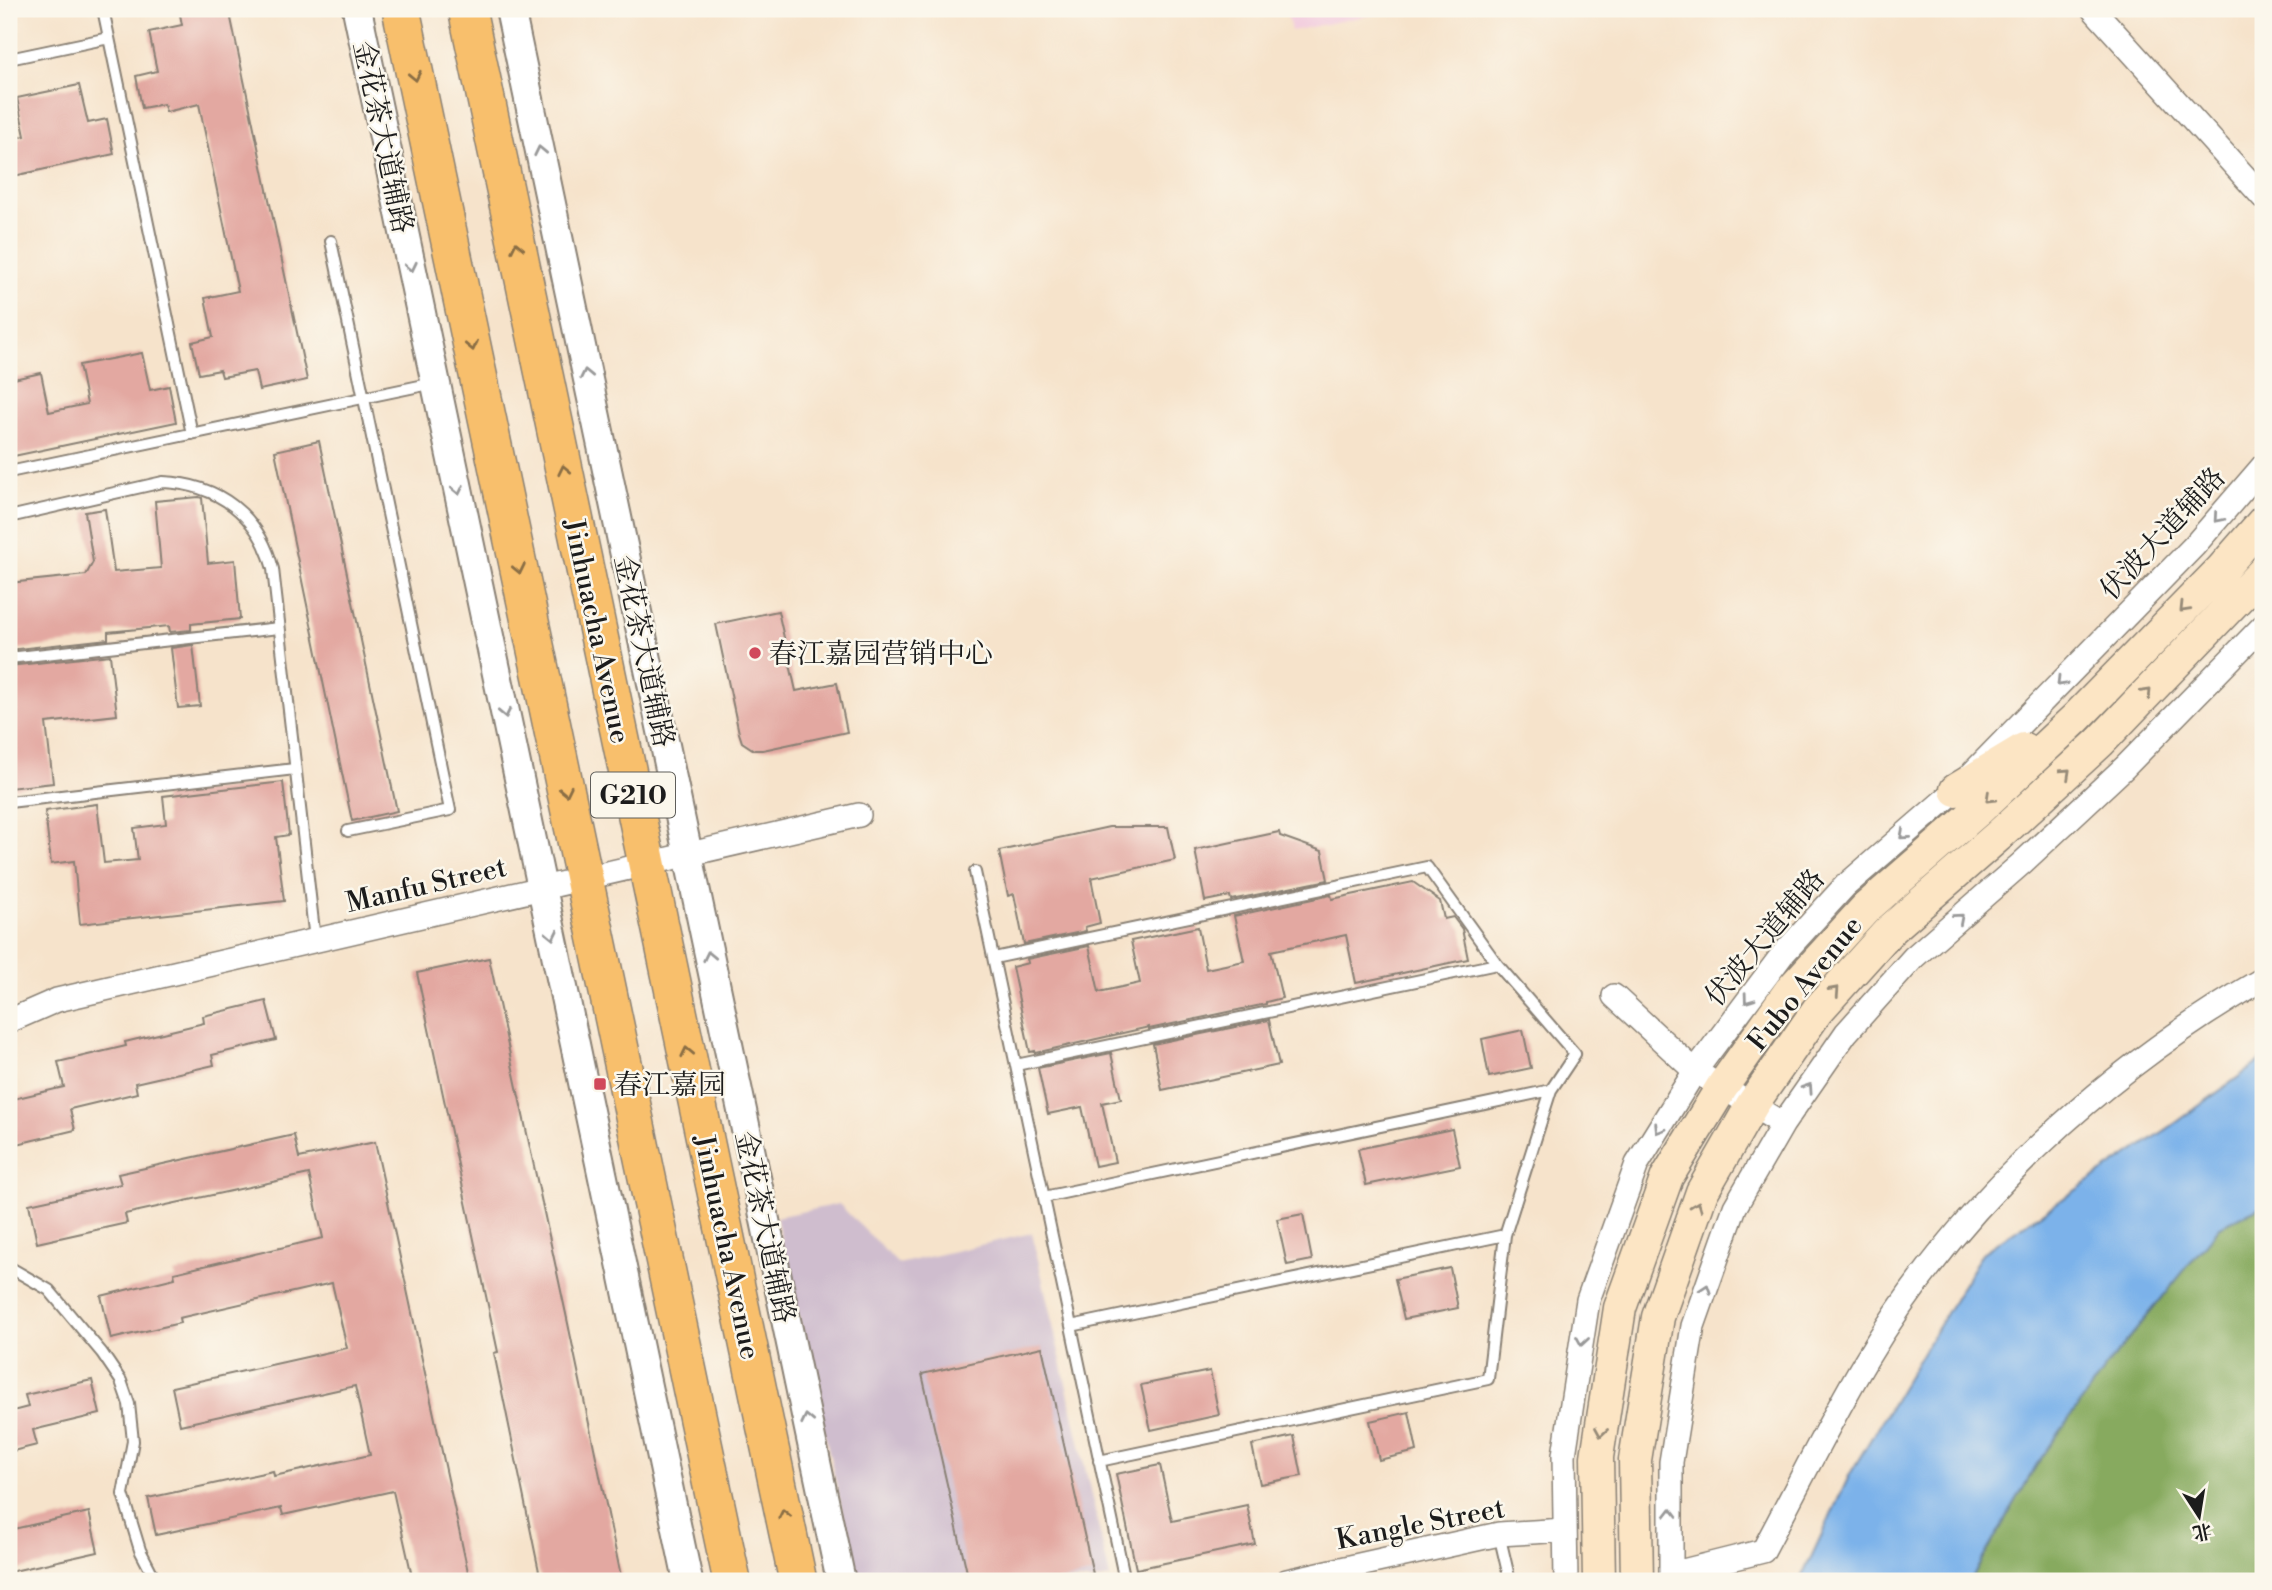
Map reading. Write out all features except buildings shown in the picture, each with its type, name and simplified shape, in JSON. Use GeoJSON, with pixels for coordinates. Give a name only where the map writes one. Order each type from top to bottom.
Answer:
{"type":"FeatureCollection","features":[{"type":"Feature","properties":{"kind":"highway","name":"G210"},"geometry":{"type":"LineString","coordinates":[[401,9],[732,1581]]}},
{"type":"Feature","properties":{"kind":"highway","name":"Jinhuacha Avenue"},"geometry":{"type":"LineString","coordinates":[[467,9],[798,1581]]}},
{"type":"Feature","properties":{"kind":"main road","name":"Fubo Avenue"},"geometry":{"type":"LineString","coordinates":[[1599,1581],[1597,1457],[1620,1308],[1667,1177],[1722,1087],[1790,991],[1866,908],[1976,812],[2076,718],[2221,570],[2263,522]]}},
{"type":"Feature","properties":{"kind":"main road","name":"Fubo Avenue"},"geometry":{"type":"LineString","coordinates":[[1637,1581],[1635,1460],[1658,1317],[1702,1192],[1752,1105],[1817,1011],[1889,931],[2100,742],[2263,572]]}},
{"type":"Feature","properties":{"kind":"main road"},"geometry":{"type":"LineString","coordinates":[[1956,790],[2076,718]]}},
{"type":"Feature","properties":{"kind":"street","name":"金花茶大道辅路"},"geometry":{"type":"LineString","coordinates":[[357,9],[688,1581]]}},
{"type":"Feature","properties":{"kind":"street","name":"金花茶大道辅路"},"geometry":{"type":"LineString","coordinates":[[510,9],[841,1581]]}},
{"type":"Feature","properties":{"kind":"street"},"geometry":{"type":"LineString","coordinates":[[2093,9],[2263,197]]}},
{"type":"Feature","properties":{"kind":"street","name":"伏波大道辅路"},"geometry":{"type":"LineString","coordinates":[[1566,1581],[1564,1455],[1588,1300],[1637,1164],[1695,1071],[1766,974],[1845,886],[1956,790],[2194,545],[2263,467]]}},
{"type":"Feature","properties":{"kind":"street"},"geometry":{"type":"LineString","coordinates":[[2263,626],[2125,767],[2022,863],[1914,957],[1846,1033],[1783,1124],[1735,1207],[1693,1325],[1671,1462],[1671,1578],[1763,1551],[1867,1360],[1930,1268],[1965,1226],[2027,1158],[2089,1101],[2185,1027],[2263,979]]}},
{"type":"Feature","properties":{"kind":"street","name":"Manfu Street"},"geometry":{"type":"LineString","coordinates":[[9,1021],[57,1000],[859,815]]}},
{"type":"Feature","properties":{"kind":"street"},"geometry":{"type":"LineString","coordinates":[[1614,996],[1695,1071],[1783,1124]]}},
{"type":"Feature","properties":{"kind":"street","name":"Kangle Street"},"geometry":{"type":"LineString","coordinates":[[1287,1581],[1499,1535],[1565,1530]]}},
{"type":"Feature","properties":{"kind":"lane"},"geometry":{"type":"LineString","coordinates":[[103,9],[192,434]]}},
{"type":"Feature","properties":{"kind":"lane"},"geometry":{"type":"LineString","coordinates":[[9,59],[108,38]]}},
{"type":"Feature","properties":{"kind":"lane"},"geometry":{"type":"LineString","coordinates":[[331,241],[450,810],[348,831]]}},
{"type":"Feature","properties":{"kind":"lane"},"geometry":{"type":"LineString","coordinates":[[9,472],[436,383]]}},
{"type":"Feature","properties":{"kind":"lane"},"geometry":{"type":"LineString","coordinates":[[9,517],[163,482],[190,484],[216,493],[245,514],[263,540],[273,569],[315,940]]}},
{"type":"Feature","properties":{"kind":"lane"},"geometry":{"type":"LineString","coordinates":[[9,658],[279,628]]}},
{"type":"Feature","properties":{"kind":"lane"},"geometry":{"type":"LineString","coordinates":[[9,802],[295,769]]}},
{"type":"Feature","properties":{"kind":"lane"},"geometry":{"type":"LineString","coordinates":[[994,958],[1427,867],[1497,964],[1575,1054],[1551,1090],[1505,1235],[1488,1379],[1100,1461]]}},
{"type":"Feature","properties":{"kind":"lane"},"geometry":{"type":"LineString","coordinates":[[975,872],[1125,1581]]}},
{"type":"Feature","properties":{"kind":"lane"},"geometry":{"type":"LineString","coordinates":[[1016,1065],[1497,964]]}},
{"type":"Feature","properties":{"kind":"lane"},"geometry":{"type":"LineString","coordinates":[[1044,1197],[1551,1090]]}},
{"type":"Feature","properties":{"kind":"lane"},"geometry":{"type":"LineString","coordinates":[[1071,1326],[1505,1235]]}},
{"type":"Feature","properties":{"kind":"lane"},"geometry":{"type":"LineString","coordinates":[[9,1266],[49,1290],[102,1353],[121,1381],[129,1404],[133,1441],[123,1494],[140,1550],[156,1581]]}},
{"type":"Feature","properties":{"kind":"lane"},"geometry":{"type":"LineString","coordinates":[[1499,1535],[1510,1581]]}},
{"type":"Feature","properties":{"kind":"shaded area"},"geometry":{"type":"Polygon","coordinates":[[[1286,9],[1400,9],[1291,31],[1286,9]]]}},
{"type":"Feature","properties":{"kind":"shaded area"},"geometry":{"type":"Polygon","coordinates":[[[839,1204],[898,1264],[1032,1233],[1110,1578],[1093,1581],[858,1581],[776,1217],[839,1204]]]}},
{"type":"Feature","properties":{"kind":"green space"},"geometry":{"type":"Polygon","coordinates":[[[2263,1206],[2263,1581],[1970,1581],[2037,1464],[2106,1367],[2220,1226],[2263,1206]]]}},
{"type":"Feature","properties":{"kind":"water"},"geometry":{"type":"Polygon","coordinates":[[[2263,1059],[2263,1206],[2220,1226],[2106,1367],[2037,1464],[1970,1581],[1800,1581],[1850,1474],[1982,1253],[2173,1125],[2263,1059]]]}},
{"type":"Feature","properties":{"kind":"place","name":"春江嘉园营销中心"},"geometry":{"type":"Point","coordinates":[755,653]}},
{"type":"Feature","properties":{"kind":"place","name":"春江嘉园"},"geometry":{"type":"Point","coordinates":[600,1084]}}]}
